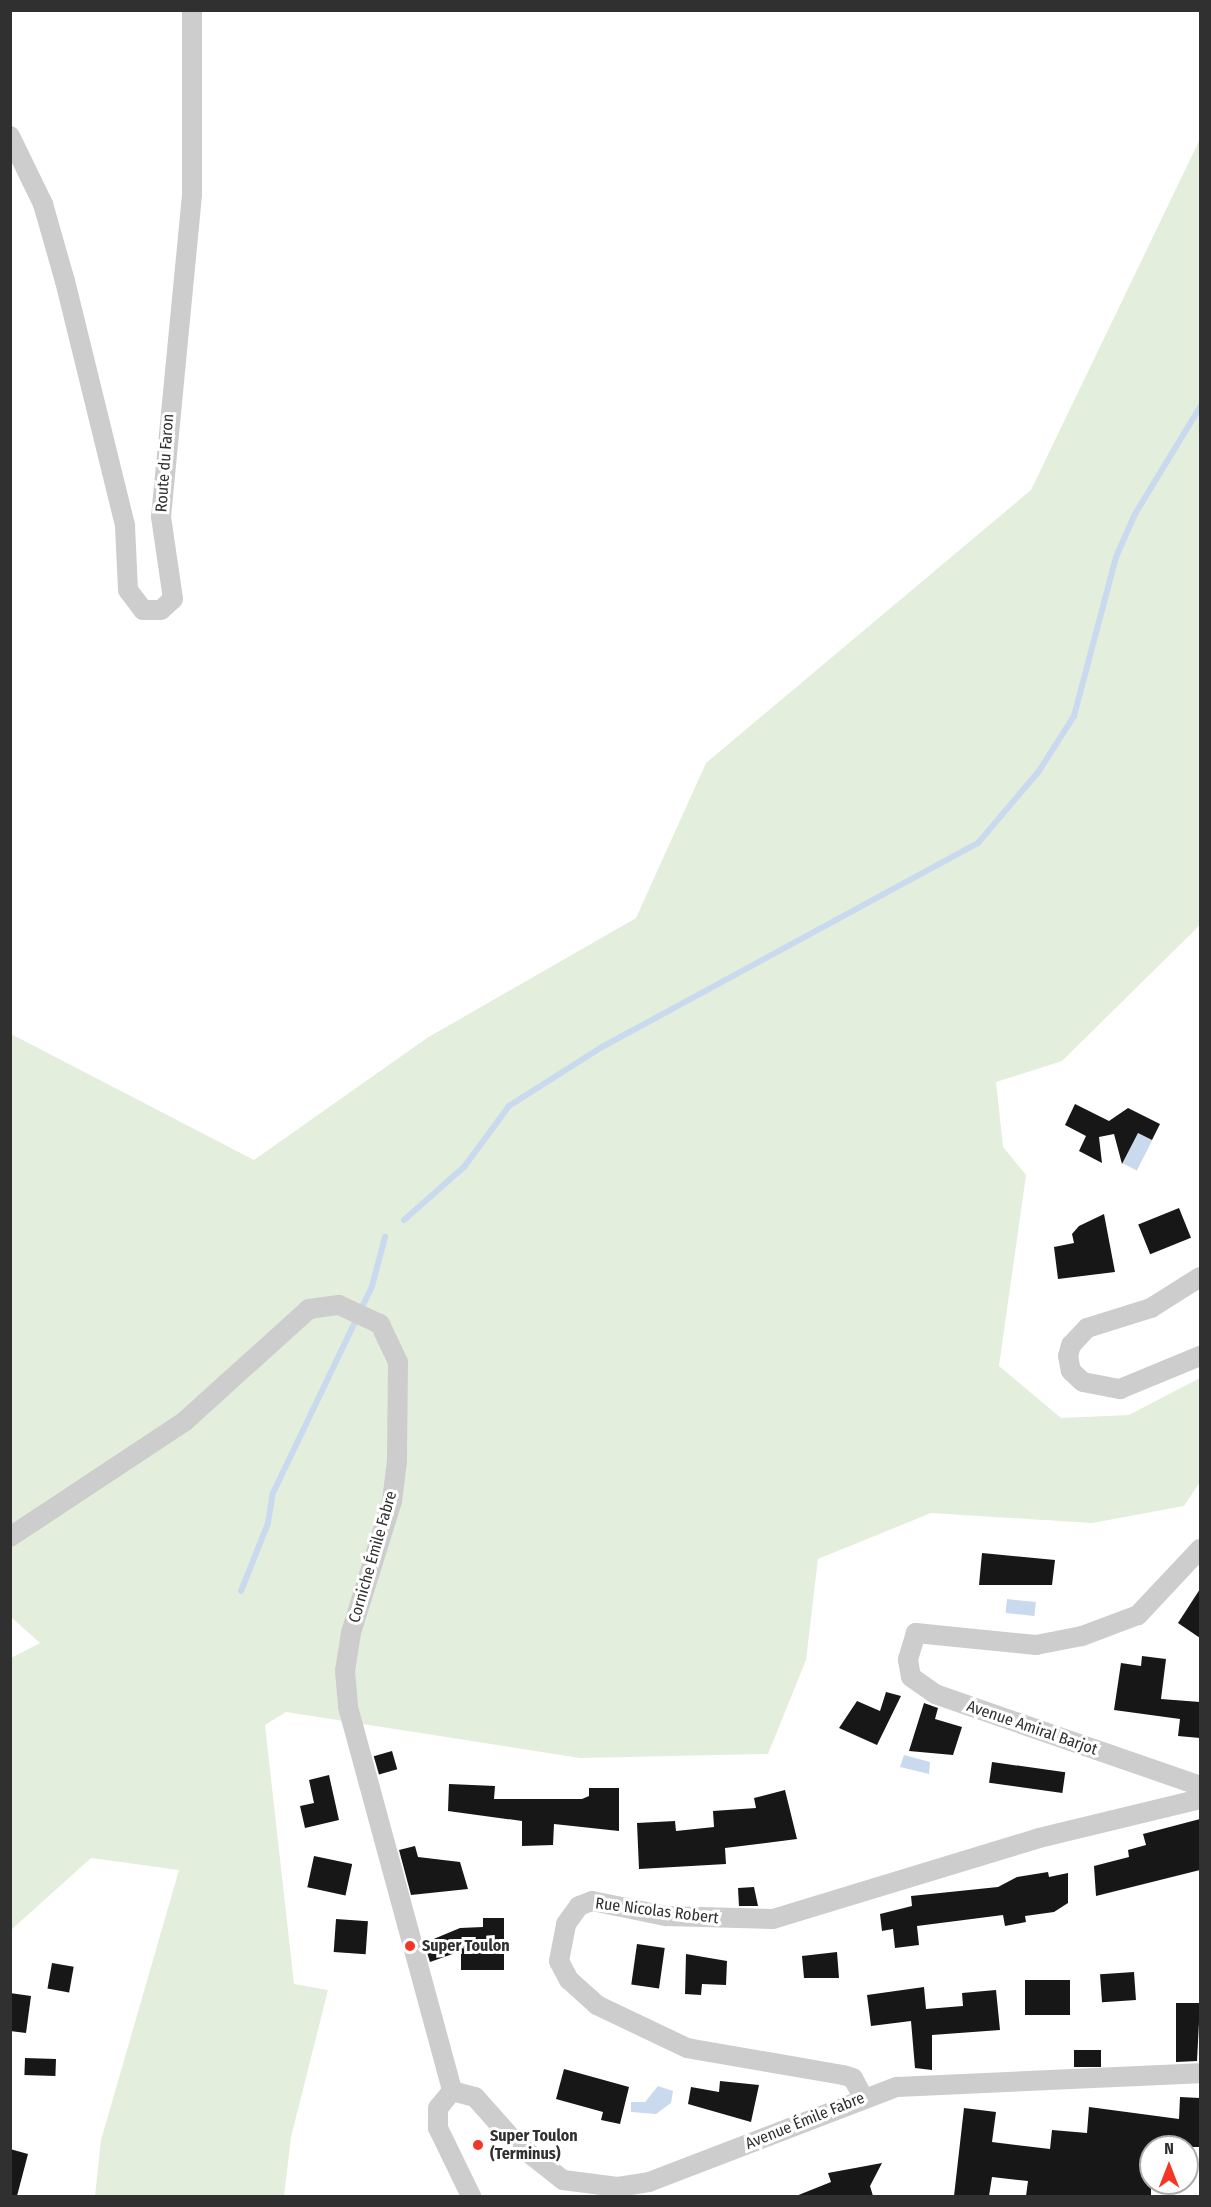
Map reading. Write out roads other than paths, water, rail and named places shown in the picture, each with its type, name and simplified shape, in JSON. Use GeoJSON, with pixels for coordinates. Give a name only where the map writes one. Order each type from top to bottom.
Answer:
{"type":"FeatureCollection","features":[{"type":"Feature","properties":{"kind":"street","name":"Route du Faron"},"geometry":{"type":"LineString","coordinates":[[10,136],[43,204],[65,281],[125,526],[128,590],[143,610],[161,610],[173,599],[161,517],[192,194],[192,10]]}},
{"type":"Feature","properties":{"kind":"street"},"geometry":{"type":"LineString","coordinates":[[1200,1277],[1151,1308],[1087,1328],[1071,1345],[1068,1356],[1071,1371],[1083,1383],[1120,1389],[1200,1356]]}},
{"type":"Feature","properties":{"kind":"street","name":"Corniche Émile Fabre"},"geometry":{"type":"LineString","coordinates":[[10,1537],[184,1421],[293,1319],[318,1305],[359,1311],[380,1324],[398,1362],[401,1395],[392,1501],[351,1633],[345,1671],[358,1750],[452,2091]]}},
{"type":"Feature","properties":{"kind":"street","name":"Avenue Amiral Barjot"},"geometry":{"type":"LineString","coordinates":[[1200,1550],[1138,1615],[1082,1636],[1036,1645],[916,1633],[908,1660],[911,1677],[935,1694],[1200,1786]]}},
{"type":"Feature","properties":{"kind":"street","name":"Rue Nicolas Robert"},"geometry":{"type":"LineString","coordinates":[[863,2097],[853,2078],[687,2048],[597,2005],[569,1980],[559,1961],[566,1924],[579,1906],[592,1901],[666,1916],[773,1919],[1039,1838],[1200,1799]]}},
{"type":"Feature","properties":{"kind":"street","name":"Avenue Émile Fabre"},"geometry":{"type":"LineString","coordinates":[[452,2091],[475,2097],[546,2169],[586,2187],[649,2182],[863,2097],[926,2084],[1200,2073]]}},
{"type":"Feature","properties":{"kind":"street"},"geometry":{"type":"LineString","coordinates":[[452,2091],[438,2108],[438,2128],[471,2196]]}},
{"type":"Feature","properties":{"kind":"water"},"geometry":{"type":"Polygon","coordinates":[[[1138,1133],[1152,1140],[1137,1171],[1123,1163],[1138,1133]]]}},
{"type":"Feature","properties":{"kind":"water"},"geometry":{"type":"Polygon","coordinates":[[[1007,1599],[1036,1602],[1034,1616],[1006,1613],[1007,1599]]]}},
{"type":"Feature","properties":{"kind":"water"},"geometry":{"type":"Polygon","coordinates":[[[904,1755],[930,1762],[929,1774],[900,1767],[904,1755]]]}},
{"type":"Feature","properties":{"kind":"water"},"geometry":{"type":"Polygon","coordinates":[[[658,2086],[673,2091],[671,2103],[656,2114],[631,2112],[631,2102],[645,2102],[658,2086]]]}},
{"type":"Feature","properties":{"kind":"waterway"},"geometry":{"type":"LineString","coordinates":[[404,1220],[464,1167],[509,1106],[602,1047],[978,843],[1039,771],[1074,716],[1116,557],[1135,514],[1200,407]]}},
{"type":"Feature","properties":{"kind":"waterway"},"geometry":{"type":"LineString","coordinates":[[241,1591],[268,1523],[273,1493],[372,1286],[385,1237]]}},
{"type":"Feature","properties":{"kind":"place","name":"Super Toulon"},"geometry":{"type":"Point","coordinates":[410,1946]}},
{"type":"Feature","properties":{"kind":"place","name":"Super Toulon (Terminus)"},"geometry":{"type":"Point","coordinates":[478,2145]}}]}
